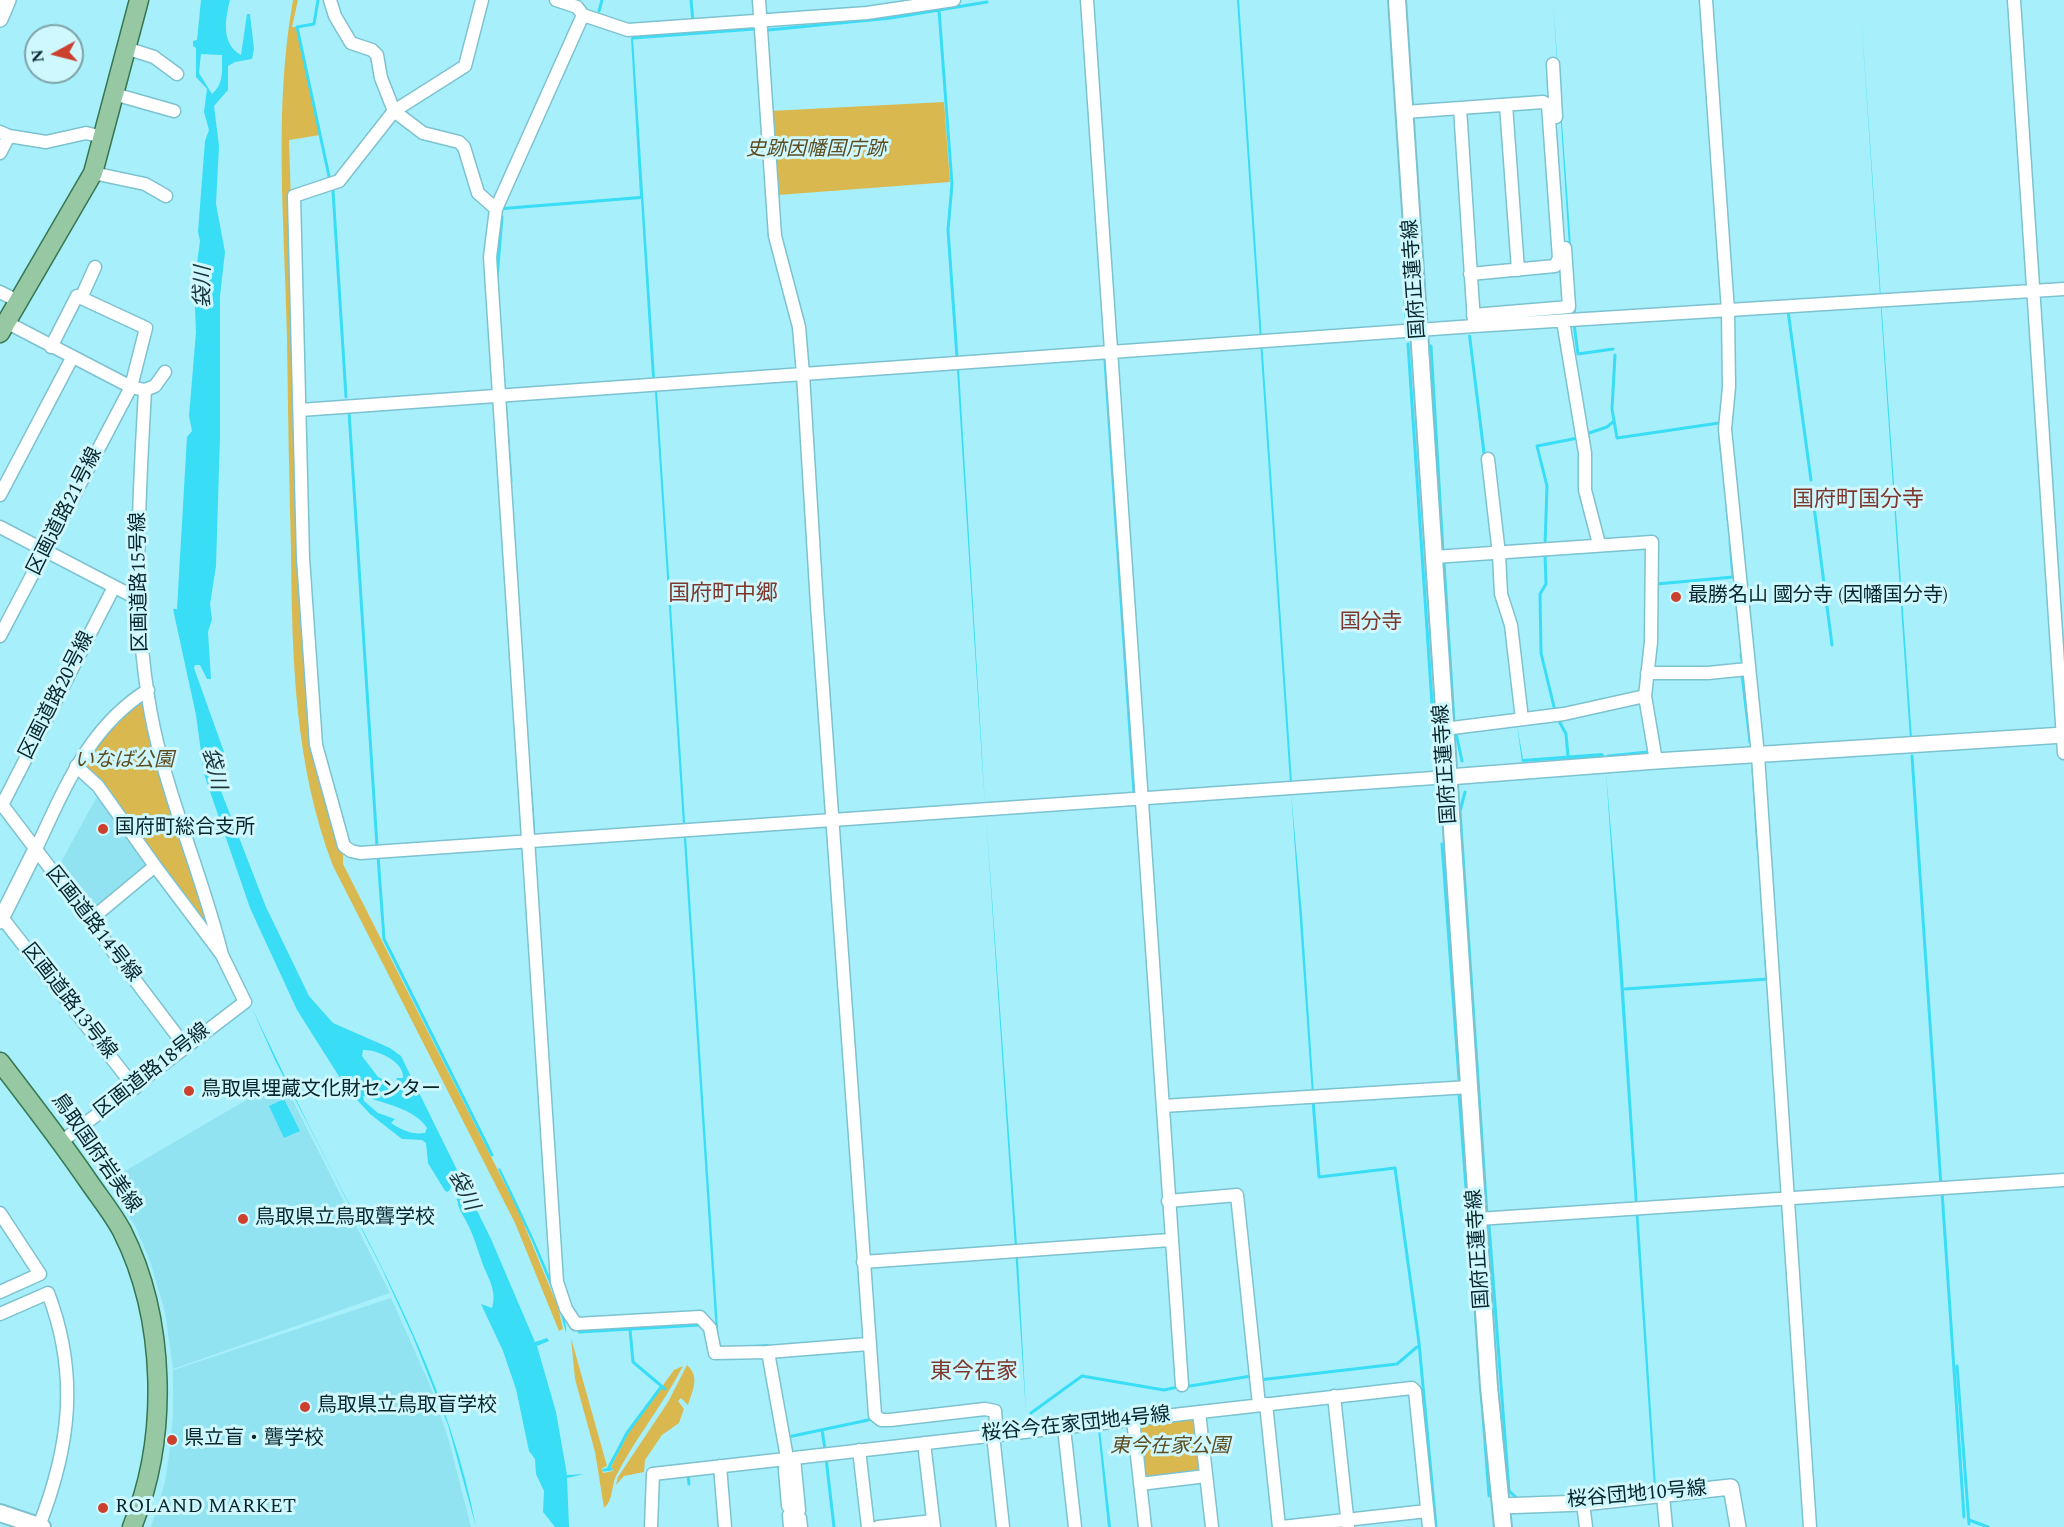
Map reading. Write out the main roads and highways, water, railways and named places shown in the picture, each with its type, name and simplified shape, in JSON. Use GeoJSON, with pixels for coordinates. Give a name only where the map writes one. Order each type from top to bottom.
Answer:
{"type":"FeatureCollection","features":[{"type":"Feature","properties":{"kind":"main road"},"geometry":{"type":"LineString","coordinates":[[3,328],[93,173],[139,0]]}},
{"type":"Feature","properties":{"kind":"main road","name":"国府正蓮寺線"},"geometry":{"type":"LineString","coordinates":[[1396,0],[1489,1387],[1503,1527]]}},
{"type":"Feature","properties":{"kind":"main road","name":"鳥取国府岩美線"},"geometry":{"type":"LineString","coordinates":[[0,1062],[61,1142],[122,1232],[150,1316],[158,1395],[150,1472],[132,1527]]}},
{"type":"Feature","properties":{"kind":"main road"},"geometry":{"type":"LineString","coordinates":[[0,1513],[40,1526]]}},
{"type":"Feature","properties":{"kind":"water","name":"袋川"},"geometry":{"type":"Polygon","coordinates":[[[201,0],[230,0],[226,23],[227,38],[241,55],[247,14],[250,14],[254,49],[252,59],[235,62],[228,66],[228,90],[214,106],[219,146],[216,204],[225,252],[220,296],[220,436],[216,566],[210,604],[212,619],[208,632],[211,679],[207,679],[200,665],[195,665],[194,668],[224,752],[222,756],[214,746],[212,747],[219,786],[266,907],[309,996],[333,1023],[390,1048],[401,1056],[491,1239],[535,1342],[547,1338],[549,1341],[537,1346],[556,1412],[567,1475],[584,1474],[567,1478],[569,1527],[555,1527],[543,1512],[544,1491],[536,1474],[535,1459],[529,1451],[516,1389],[503,1351],[481,1304],[492,1308],[494,1295],[491,1283],[473,1235],[460,1210],[454,1190],[452,1186],[448,1192],[445,1191],[428,1163],[426,1143],[422,1140],[402,1139],[370,1114],[347,1089],[297,1010],[250,908],[204,774],[196,715],[173,609],[177,609],[187,437],[192,431],[189,416],[196,332],[194,285],[200,241],[198,232],[205,141],[209,130],[204,112],[207,89],[196,77],[196,48],[193,46],[193,41],[197,40],[201,0]],[[201,54],[199,73],[212,94],[219,86],[222,55],[201,54]],[[363,1050],[362,1056],[378,1077],[395,1085],[398,1082],[396,1078],[403,1078],[400,1067],[382,1054],[363,1050]],[[363,1096],[364,1101],[378,1113],[395,1119],[391,1123],[399,1128],[411,1133],[425,1133],[427,1128],[422,1121],[407,1111],[363,1096]]]}},
{"type":"Feature","properties":{"kind":"water"},"geometry":{"type":"Polygon","coordinates":[[[1237,0],[1239,0],[1292,783],[1290,783],[1237,0]]]}},
{"type":"Feature","properties":{"kind":"water"},"geometry":{"type":"Polygon","coordinates":[[[1553,0],[1576,314],[1485,320],[1573,309],[1553,0]]]}},
{"type":"Feature","properties":{"kind":"water"},"geometry":{"type":"Polygon","coordinates":[[[1860,0],[1912,739],[1910,739],[1860,0]]]}},
{"type":"Feature","properties":{"kind":"water"},"geometry":{"type":"Polygon","coordinates":[[[631,38],[633,38],[655,378],[652,377],[641,199],[504,210],[503,207],[640,196],[631,38]]]}},
{"type":"Feature","properties":{"kind":"water"},"geometry":{"type":"Polygon","coordinates":[[[1468,335],[1471,335],[1518,716],[1515,716],[1505,625],[1494,580],[1490,515],[1468,335]]]}},
{"type":"Feature","properties":{"kind":"water"},"geometry":{"type":"Polygon","coordinates":[[[957,369],[959,369],[985,805],[982,761],[957,369]]]}},
{"type":"Feature","properties":{"kind":"water"},"geometry":{"type":"Polygon","coordinates":[[[657,391],[719,1343],[723,1347],[768,1344],[774,1347],[792,1452],[770,1346],[722,1349],[719,1347],[716,1334],[655,392],[657,391]]]}},
{"type":"Feature","properties":{"kind":"water"},"geometry":{"type":"Polygon","coordinates":[[[1517,725],[1523,759],[1602,753],[1606,757],[1522,762],[1517,725]]]}},
{"type":"Feature","properties":{"kind":"water"},"geometry":{"type":"Polygon","coordinates":[[[1606,772],[1622,960],[1656,1488],[1654,1488],[1606,772]]]}},
{"type":"Feature","properties":{"kind":"water"},"geometry":{"type":"Polygon","coordinates":[[[1291,792],[1302,914],[1314,1095],[1312,1095],[1291,792]]]}},
{"type":"Feature","properties":{"kind":"water"},"geometry":{"type":"Polygon","coordinates":[[[986,815],[1018,1259],[1026,1413],[986,815]]]}},
{"type":"Feature","properties":{"kind":"water"},"geometry":{"type":"Polygon","coordinates":[[[252,1008],[398,1300],[418,1344],[452,1433],[476,1527],[448,1425],[413,1337],[382,1269],[275,1060],[252,1008]]]}},
{"type":"Feature","properties":{"kind":"water"},"geometry":{"type":"Polygon","coordinates":[[[284,1099],[300,1131],[284,1138],[269,1106],[284,1099]]]}},
{"type":"Feature","properties":{"kind":"water"},"geometry":{"type":"Polygon","coordinates":[[[500,1168],[551,1279],[560,1303],[566,1333],[558,1304],[532,1241],[498,1169],[500,1168]]]}},
{"type":"Feature","properties":{"kind":"water"},"geometry":{"type":"Polygon","coordinates":[[[1098,1429],[1100,1429],[1111,1527],[1108,1527],[1098,1429]]]}},
{"type":"Feature","properties":{"kind":"waterway"},"geometry":{"type":"LineString","coordinates":[[318,0],[314,24],[297,27],[330,181]]}},
{"type":"Feature","properties":{"kind":"waterway"},"geometry":{"type":"LineString","coordinates":[[599,11],[602,0]]}},
{"type":"Feature","properties":{"kind":"waterway"},"geometry":{"type":"LineString","coordinates":[[691,0],[693,22]]}},
{"type":"Feature","properties":{"kind":"waterway"},"geometry":{"type":"LineString","coordinates":[[768,30],[891,18],[987,2]]}},
{"type":"Feature","properties":{"kind":"waterway"},"geometry":{"type":"LineString","coordinates":[[939,10],[952,184],[948,230],[957,357]]}},
{"type":"Feature","properties":{"kind":"waterway"},"geometry":{"type":"LineString","coordinates":[[633,38],[754,29]]}},
{"type":"Feature","properties":{"kind":"waterway"},"geometry":{"type":"LineString","coordinates":[[333,191],[346,397]]}},
{"type":"Feature","properties":{"kind":"waterway"},"geometry":{"type":"LineString","coordinates":[[497,278],[502,217]]}},
{"type":"Feature","properties":{"kind":"waterway"},"geometry":{"type":"LineString","coordinates":[[1404,288],[1406,317]]}},
{"type":"Feature","properties":{"kind":"waterway"},"geometry":{"type":"LineString","coordinates":[[1785,312],[1788,311],[1811,480]]}},
{"type":"Feature","properties":{"kind":"waterway"},"geometry":{"type":"LineString","coordinates":[[1574,324],[1578,354],[1613,349]]}},
{"type":"Feature","properties":{"kind":"waterway"},"geometry":{"type":"LineString","coordinates":[[1408,344],[1436,764]]}},
{"type":"Feature","properties":{"kind":"waterway"},"geometry":{"type":"LineString","coordinates":[[1431,346],[1443,552]]}},
{"type":"Feature","properties":{"kind":"waterway"},"geometry":{"type":"LineString","coordinates":[[1615,355],[1612,409],[1617,438],[1719,423],[1720,427]]}},
{"type":"Feature","properties":{"kind":"waterway"},"geometry":{"type":"LineString","coordinates":[[1105,361],[1134,792]]}},
{"type":"Feature","properties":{"kind":"waterway"},"geometry":{"type":"LineString","coordinates":[[505,399],[511,481]]}},
{"type":"Feature","properties":{"kind":"waterway"},"geometry":{"type":"LineString","coordinates":[[349,412],[377,846]]}},
{"type":"Feature","properties":{"kind":"waterway"},"geometry":{"type":"LineString","coordinates":[[1586,434],[1607,427],[1614,421]]}},
{"type":"Feature","properties":{"kind":"waterway"},"geometry":{"type":"LineString","coordinates":[[1545,546],[1547,486],[1537,446],[1578,438]]}},
{"type":"Feature","properties":{"kind":"waterway"},"geometry":{"type":"LineString","coordinates":[[1720,439],[1726,492]]}},
{"type":"Feature","properties":{"kind":"waterway"},"geometry":{"type":"LineString","coordinates":[[1812,491],[1832,645]]}},
{"type":"Feature","properties":{"kind":"waterway"},"geometry":{"type":"LineString","coordinates":[[1727,510],[1729,526]]}},
{"type":"Feature","properties":{"kind":"waterway"},"geometry":{"type":"LineString","coordinates":[[1657,584],[1733,577],[1730,541]]}},
{"type":"Feature","properties":{"kind":"waterway"},"geometry":{"type":"LineString","coordinates":[[1545,553],[1546,584],[1540,594],[1541,653],[1555,711]]}},
{"type":"Feature","properties":{"kind":"waterway"},"geometry":{"type":"LineString","coordinates":[[1444,563],[1454,722]]}},
{"type":"Feature","properties":{"kind":"waterway"},"geometry":{"type":"LineString","coordinates":[[1741,654],[1743,665]]}},
{"type":"Feature","properties":{"kind":"waterway"},"geometry":{"type":"LineString","coordinates":[[1742,674],[1750,742]]}},
{"type":"Feature","properties":{"kind":"waterway"},"geometry":{"type":"LineString","coordinates":[[1558,719],[1566,734],[1568,756]]}},
{"type":"Feature","properties":{"kind":"waterway"},"geometry":{"type":"LineString","coordinates":[[1456,733],[1462,761]]}},
{"type":"Feature","properties":{"kind":"waterway"},"geometry":{"type":"LineString","coordinates":[[1608,756],[1648,752]]}},
{"type":"Feature","properties":{"kind":"waterway"},"geometry":{"type":"LineString","coordinates":[[1912,756],[1941,1186]]}},
{"type":"Feature","properties":{"kind":"waterway"},"geometry":{"type":"LineString","coordinates":[[1753,770],[1758,849]]}},
{"type":"Feature","properties":{"kind":"waterway"},"geometry":{"type":"LineString","coordinates":[[1438,789],[1440,823]]}},
{"type":"Feature","properties":{"kind":"waterway"},"geometry":{"type":"LineString","coordinates":[[531,792],[534,835]]}},
{"type":"Feature","properties":{"kind":"waterway"},"geometry":{"type":"LineString","coordinates":[[1465,792],[1460,811],[1487,1215]]}},
{"type":"Feature","properties":{"kind":"waterway"},"geometry":{"type":"LineString","coordinates":[[1442,844],[1459,1079]]}},
{"type":"Feature","properties":{"kind":"waterway"},"geometry":{"type":"LineString","coordinates":[[378,856],[384,939],[492,1155]]}},
{"type":"Feature","properties":{"kind":"waterway"},"geometry":{"type":"LineString","coordinates":[[1762,897],[1767,980]]}},
{"type":"Feature","properties":{"kind":"waterway"},"geometry":{"type":"LineString","coordinates":[[543,979],[545,1010]]}},
{"type":"Feature","properties":{"kind":"waterway"},"geometry":{"type":"LineString","coordinates":[[1625,989],[1768,979]]}},
{"type":"Feature","properties":{"kind":"waterway"},"geometry":{"type":"LineString","coordinates":[[1459,1094],[1489,1496]]}},
{"type":"Feature","properties":{"kind":"waterway"},"geometry":{"type":"LineString","coordinates":[[1313,1100],[1319,1177],[1395,1168],[1419,1343],[1436,1527]]}},
{"type":"Feature","properties":{"kind":"waterway"},"geometry":{"type":"LineString","coordinates":[[1942,1192],[1964,1517]]}},
{"type":"Feature","properties":{"kind":"waterway"},"geometry":{"type":"LineString","coordinates":[[1489,1225],[1509,1491],[1518,1499]]}},
{"type":"Feature","properties":{"kind":"waterway"},"geometry":{"type":"LineString","coordinates":[[579,1332],[700,1325]]}},
{"type":"Feature","properties":{"kind":"waterway"},"geometry":{"type":"LineString","coordinates":[[630,1329],[633,1362],[665,1389]]}},
{"type":"Feature","properties":{"kind":"waterway"},"geometry":{"type":"LineString","coordinates":[[1259,1380],[1397,1364],[1417,1347]]}},
{"type":"Feature","properties":{"kind":"waterway"},"geometry":{"type":"LineString","coordinates":[[1957,1366],[1969,1524]]}},
{"type":"Feature","properties":{"kind":"waterway"},"geometry":{"type":"LineString","coordinates":[[1031,1413],[1082,1376],[1164,1390],[1178,1387]]}},
{"type":"Feature","properties":{"kind":"waterway"},"geometry":{"type":"LineString","coordinates":[[1184,1387],[1251,1376]]}},
{"type":"Feature","properties":{"kind":"waterway"},"geometry":{"type":"LineString","coordinates":[[608,1469],[627,1433],[661,1387]]}},
{"type":"Feature","properties":{"kind":"waterway"},"geometry":{"type":"LineString","coordinates":[[788,1437],[873,1419]]}},
{"type":"Feature","properties":{"kind":"waterway"},"geometry":{"type":"LineString","coordinates":[[822,1430],[825,1449]]}},
{"type":"Feature","properties":{"kind":"waterway"},"geometry":{"type":"LineString","coordinates":[[826,1458],[834,1527]]}},
{"type":"Feature","properties":{"kind":"waterway"},"geometry":{"type":"LineString","coordinates":[[604,1470],[611,1469]]}},
{"type":"Feature","properties":{"kind":"waterway"},"geometry":{"type":"LineString","coordinates":[[688,1475],[689,1484]]}},
{"type":"Feature","properties":{"kind":"waterway"},"geometry":{"type":"LineString","coordinates":[[1969,1520],[1988,1527]]}},
{"type":"Feature","properties":{"kind":"place","name":"最勝名山 國分寺 (因幡国分寺)"},"geometry":{"type":"Point","coordinates":[1676,597]}},
{"type":"Feature","properties":{"kind":"place","name":"国府町総合支所"},"geometry":{"type":"Point","coordinates":[103,829]}},
{"type":"Feature","properties":{"kind":"place","name":"鳥取県埋蔵文化財センター"},"geometry":{"type":"Point","coordinates":[189,1091]}},
{"type":"Feature","properties":{"kind":"place","name":"鳥取県立鳥取聾学校"},"geometry":{"type":"Point","coordinates":[243,1219]}},
{"type":"Feature","properties":{"kind":"place","name":"鳥取県立鳥取盲学校"},"geometry":{"type":"Point","coordinates":[305,1407]}},
{"type":"Feature","properties":{"kind":"place","name":"県立盲・聾学校"},"geometry":{"type":"Point","coordinates":[172,1440]}},
{"type":"Feature","properties":{"kind":"place","name":"ROLAND MARKET"},"geometry":{"type":"Point","coordinates":[103,1508]}},
{"type":"Feature","properties":{"kind":"district","name":"国府町国分寺"},"geometry":{"type":"Point","coordinates":[1858,502]}},
{"type":"Feature","properties":{"kind":"district","name":"国府町中郷"},"geometry":{"type":"Point","coordinates":[723,596]}},
{"type":"Feature","properties":{"kind":"district","name":"国分寺"},"geometry":{"type":"Point","coordinates":[1371,624]}},
{"type":"Feature","properties":{"kind":"district","name":"東今在家"},"geometry":{"type":"Point","coordinates":[974,1374]}},
{"type":"Feature","properties":{"kind":"park label","name":"史跡因幡国庁跡"},"geometry":{"type":"Point","coordinates":[816,151]}},
{"type":"Feature","properties":{"kind":"park label","name":"いなば公園"},"geometry":{"type":"Point","coordinates":[124,762]}},
{"type":"Feature","properties":{"kind":"park label","name":"東今在家公園"},"geometry":{"type":"Point","coordinates":[1170,1448]}}]}
